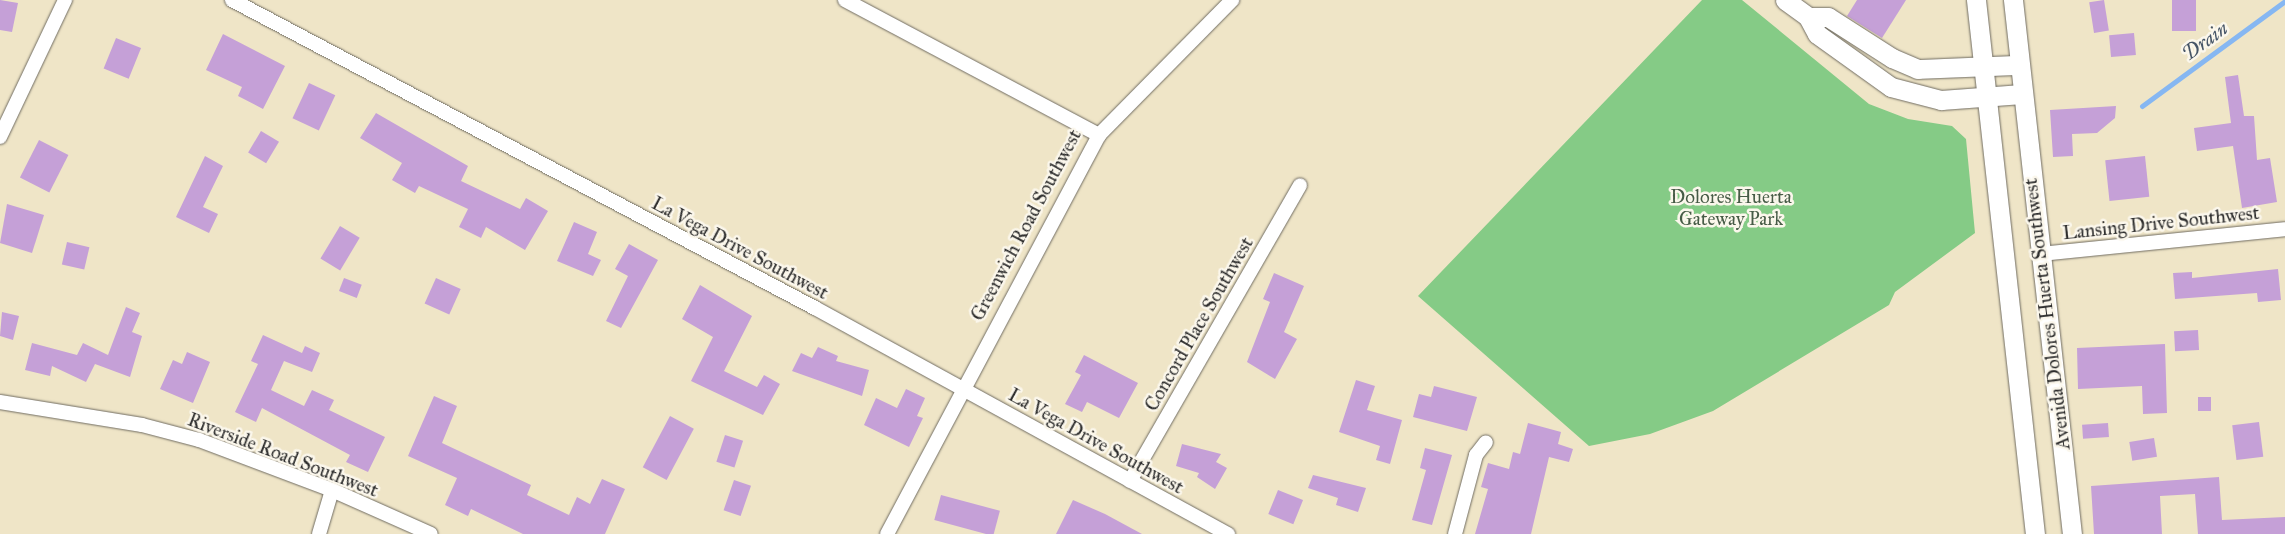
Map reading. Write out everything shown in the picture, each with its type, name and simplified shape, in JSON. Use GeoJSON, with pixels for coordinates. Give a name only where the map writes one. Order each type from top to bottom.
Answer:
{"type":"FeatureCollection","features":[{"type":"Feature","properties":{"kind":"main road"},"geometry":{"type":"LineString","coordinates":[[1785,0],[1808,17],[1818,34],[1891,87],[1929,99],[2022,94]]}},
{"type":"Feature","properties":{"kind":"main road","name":"Avenida Dolores Huerta Southwest"},"geometry":{"type":"LineString","coordinates":[[1976,0],[1981,70],[2035,534]]}},
{"type":"Feature","properties":{"kind":"main road","name":"Avenida Dolores Huerta Southwest"},"geometry":{"type":"LineString","coordinates":[[2013,0],[2018,65],[2072,534]]}},
{"type":"Feature","properties":{"kind":"main road"},"geometry":{"type":"LineString","coordinates":[[1808,17],[1828,16],[1892,58],[1918,69],[1981,70],[2018,65]]}},
{"type":"Feature","properties":{"kind":"street"},"geometry":{"type":"LineString","coordinates":[[0,137],[65,0]]}},
{"type":"Feature","properties":{"kind":"street","name":"La Vega Drive Southwest"},"geometry":{"type":"LineString","coordinates":[[232,0],[961,388],[1228,534]]}},
{"type":"Feature","properties":{"kind":"street","name":"Greenwich Road Southwest"},"geometry":{"type":"LineString","coordinates":[[845,0],[1099,135],[961,388],[887,534]]}},
{"type":"Feature","properties":{"kind":"street"},"geometry":{"type":"LineString","coordinates":[[1099,135],[1232,0]]}},
{"type":"Feature","properties":{"kind":"street","name":"Concord Place Southwest"},"geometry":{"type":"LineString","coordinates":[[1130,481],[1300,186]]}},
{"type":"Feature","properties":{"kind":"street","name":"Lansing Drive Southwest"},"geometry":{"type":"LineString","coordinates":[[2040,254],[2285,229]]}},
{"type":"Feature","properties":{"kind":"street","name":"Riverside Road Southwest"},"geometry":{"type":"LineString","coordinates":[[0,402],[199,440],[332,490],[431,534]]}},
{"type":"Feature","properties":{"kind":"street"},"geometry":{"type":"LineString","coordinates":[[1455,534],[1476,455],[1486,442]]}},
{"type":"Feature","properties":{"kind":"street"},"geometry":{"type":"LineString","coordinates":[[319,534],[332,490]]}},
{"type":"Feature","properties":{"kind":"green space","name":"Dolores Huerta Gateway Park"},"geometry":{"type":"Polygon","coordinates":[[[1702,0],[1742,0],[1869,104],[1908,119],[1952,126],[1966,139],[1975,233],[1895,292],[1889,305],[1713,411],[1650,434],[1589,446],[1418,296],[1702,0]]]}},
{"type":"Feature","properties":{"kind":"building"},"geometry":{"type":"Polygon","coordinates":[[[0,0],[18,3],[12,32],[0,30],[0,0]]]}},
{"type":"Feature","properties":{"kind":"building"},"geometry":{"type":"Polygon","coordinates":[[[1857,0],[1906,0],[1882,38],[1847,16],[1857,0]]]}},
{"type":"Feature","properties":{"kind":"building"},"geometry":{"type":"Polygon","coordinates":[[[2104,0],[2109,31],[2094,33],[2089,2],[2104,0]]]}},
{"type":"Feature","properties":{"kind":"building"},"geometry":{"type":"Polygon","coordinates":[[[2172,0],[2196,0],[2196,31],[2172,31],[2172,0]]]}},
{"type":"Feature","properties":{"kind":"building"},"geometry":{"type":"Polygon","coordinates":[[[2134,33],[2136,55],[2111,57],[2109,35],[2134,33]]]}},
{"type":"Feature","properties":{"kind":"building"},"geometry":{"type":"Polygon","coordinates":[[[223,34],[285,66],[263,109],[238,96],[242,87],[206,70],[223,34]]]}},
{"type":"Feature","properties":{"kind":"building"},"geometry":{"type":"Polygon","coordinates":[[[116,38],[141,48],[129,79],[104,69],[116,38]]]}},
{"type":"Feature","properties":{"kind":"building"},"geometry":{"type":"Polygon","coordinates":[[[2238,75],[2244,116],[2254,116],[2257,160],[2270,158],[2277,202],[2242,208],[2233,146],[2197,151],[2194,128],[2231,123],[2225,77],[2238,75]]]}},
{"type":"Feature","properties":{"kind":"building"},"geometry":{"type":"Polygon","coordinates":[[[309,83],[335,95],[319,131],[293,118],[309,83]]]}},
{"type":"Feature","properties":{"kind":"building"},"geometry":{"type":"Polygon","coordinates":[[[2116,106],[2115,118],[2097,133],[2072,134],[2073,156],[2053,157],[2050,110],[2116,106]]]}},
{"type":"Feature","properties":{"kind":"building"},"geometry":{"type":"Polygon","coordinates":[[[376,113],[468,166],[461,181],[520,209],[526,198],[548,211],[525,250],[486,227],[481,238],[459,227],[468,209],[419,186],[415,193],[392,180],[402,163],[360,138],[376,113]]]}},
{"type":"Feature","properties":{"kind":"building"},"geometry":{"type":"Polygon","coordinates":[[[261,131],[279,142],[266,163],[248,152],[261,131]]]}},
{"type":"Feature","properties":{"kind":"building"},"geometry":{"type":"Polygon","coordinates":[[[39,140],[68,155],[49,192],[20,177],[39,140]]]}},
{"type":"Feature","properties":{"kind":"building"},"geometry":{"type":"Polygon","coordinates":[[[205,156],[223,166],[203,207],[218,214],[209,233],[176,217],[205,156]]]}},
{"type":"Feature","properties":{"kind":"building"},"geometry":{"type":"Polygon","coordinates":[[[2145,156],[2149,197],[2110,201],[2105,160],[2145,156]]]}},
{"type":"Feature","properties":{"kind":"building"},"geometry":{"type":"Polygon","coordinates":[[[7,204],[44,215],[32,253],[0,243],[7,204]]]}},
{"type":"Feature","properties":{"kind":"building"},"geometry":{"type":"Polygon","coordinates":[[[574,222],[597,232],[588,254],[601,260],[593,276],[557,261],[574,222]]]}},
{"type":"Feature","properties":{"kind":"building"},"geometry":{"type":"Polygon","coordinates":[[[340,226],[360,238],[340,270],[320,259],[340,226]]]}},
{"type":"Feature","properties":{"kind":"building"},"geometry":{"type":"Polygon","coordinates":[[[67,242],[89,247],[84,270],[62,264],[67,242]]]}},
{"type":"Feature","properties":{"kind":"building"},"geometry":{"type":"Polygon","coordinates":[[[629,244],[658,260],[621,328],[606,321],[628,276],[615,269],[629,244]]]}},
{"type":"Feature","properties":{"kind":"building"},"geometry":{"type":"Polygon","coordinates":[[[2278,269],[2281,300],[2258,302],[2257,293],[2175,299],[2173,273],[2192,272],[2192,278],[2278,269]]]}},
{"type":"Feature","properties":{"kind":"building"},"geometry":{"type":"Polygon","coordinates":[[[1274,273],[1304,286],[1284,332],[1297,339],[1275,379],[1247,362],[1270,302],[1263,299],[1274,273]]]}},
{"type":"Feature","properties":{"kind":"building"},"geometry":{"type":"Polygon","coordinates":[[[344,278],[362,285],[357,298],[339,291],[344,278]]]}},
{"type":"Feature","properties":{"kind":"building"},"geometry":{"type":"Polygon","coordinates":[[[436,278],[461,289],[449,315],[425,304],[436,278]]]}},
{"type":"Feature","properties":{"kind":"building"},"geometry":{"type":"Polygon","coordinates":[[[700,285],[752,316],[724,371],[757,387],[764,375],[780,384],[763,415],[691,381],[713,337],[682,319],[700,285]]]}},
{"type":"Feature","properties":{"kind":"building"},"geometry":{"type":"Polygon","coordinates":[[[126,307],[140,313],[132,332],[142,336],[130,377],[95,364],[86,382],[52,366],[50,376],[25,370],[32,343],[77,355],[83,343],[108,355],[126,307]]]}},
{"type":"Feature","properties":{"kind":"building"},"geometry":{"type":"Polygon","coordinates":[[[2,312],[19,316],[13,340],[0,336],[2,312]]]}},
{"type":"Feature","properties":{"kind":"building"},"geometry":{"type":"Polygon","coordinates":[[[2198,330],[2199,350],[2175,351],[2174,331],[2198,330]]]}},
{"type":"Feature","properties":{"kind":"building"},"geometry":{"type":"Polygon","coordinates":[[[263,335],[302,353],[305,346],[320,353],[312,372],[284,361],[271,390],[304,406],[312,390],[334,400],[329,410],[385,437],[368,472],[346,462],[350,455],[262,408],[256,422],[235,412],[258,364],[251,361],[263,335]]]}},
{"type":"Feature","properties":{"kind":"building"},"geometry":{"type":"Polygon","coordinates":[[[2165,344],[2167,413],[2143,414],[2142,386],[2078,389],[2077,348],[2165,344]]]}},
{"type":"Feature","properties":{"kind":"building"},"geometry":{"type":"Polygon","coordinates":[[[818,347],[838,356],[836,361],[869,370],[862,396],[792,371],[801,353],[812,358],[818,347]]]}},
{"type":"Feature","properties":{"kind":"building"},"geometry":{"type":"Polygon","coordinates":[[[187,352],[210,362],[193,403],[160,389],[173,360],[182,364],[187,352]]]}},
{"type":"Feature","properties":{"kind":"building"},"geometry":{"type":"Polygon","coordinates":[[[1084,355],[1138,383],[1119,418],[1087,402],[1082,412],[1065,404],[1081,375],[1075,372],[1084,355]]]}},
{"type":"Feature","properties":{"kind":"building"},"geometry":{"type":"Polygon","coordinates":[[[1356,380],[1375,386],[1367,410],[1402,420],[1390,464],[1376,460],[1380,446],[1339,432],[1356,380]]]}},
{"type":"Feature","properties":{"kind":"building"},"geometry":{"type":"Polygon","coordinates":[[[1434,386],[1477,397],[1467,431],[1413,417],[1419,394],[1431,397],[1434,386]]]}},
{"type":"Feature","properties":{"kind":"building"},"geometry":{"type":"Polygon","coordinates":[[[906,389],[925,398],[917,416],[923,418],[909,447],[864,425],[876,398],[897,408],[906,389]]]}},
{"type":"Feature","properties":{"kind":"building"},"geometry":{"type":"Polygon","coordinates":[[[434,396],[457,406],[442,443],[531,485],[527,495],[569,515],[577,497],[590,504],[602,479],[625,489],[605,534],[523,534],[471,509],[468,516],[445,505],[457,478],[408,456],[434,396]]]}},
{"type":"Feature","properties":{"kind":"building"},"geometry":{"type":"Polygon","coordinates":[[[2198,397],[2211,397],[2211,411],[2198,411],[2198,397]]]}},
{"type":"Feature","properties":{"kind":"building"},"geometry":{"type":"Polygon","coordinates":[[[670,416],[694,429],[667,480],[643,467],[670,416]]]}},
{"type":"Feature","properties":{"kind":"building"},"geometry":{"type":"Polygon","coordinates":[[[2259,422],[2263,457],[2236,460],[2232,425],[2259,422]]]}},
{"type":"Feature","properties":{"kind":"building"},"geometry":{"type":"Polygon","coordinates":[[[1528,423],[1561,432],[1558,444],[1573,449],[1569,462],[1549,457],[1531,534],[1475,534],[1488,489],[1481,487],[1488,463],[1509,469],[1513,452],[1520,454],[1528,423]]]}},
{"type":"Feature","properties":{"kind":"building"},"geometry":{"type":"Polygon","coordinates":[[[2108,423],[2109,437],[2083,439],[2082,425],[2108,423]]]}},
{"type":"Feature","properties":{"kind":"building"},"geometry":{"type":"Polygon","coordinates":[[[725,435],[743,441],[734,468],[716,462],[725,435]]]}},
{"type":"Feature","properties":{"kind":"building"},"geometry":{"type":"Polygon","coordinates":[[[2154,438],[2157,457],[2132,461],[2129,442],[2154,438]]]}},
{"type":"Feature","properties":{"kind":"building"},"geometry":{"type":"Polygon","coordinates":[[[1182,444],[1221,454],[1216,462],[1227,468],[1215,489],[1197,477],[1199,473],[1176,466],[1182,444]]]}},
{"type":"Feature","properties":{"kind":"building"},"geometry":{"type":"Polygon","coordinates":[[[1425,448],[1452,455],[1432,525],[1412,520],[1426,470],[1420,468],[1425,448]]]}},
{"type":"Feature","properties":{"kind":"building"},"geometry":{"type":"Polygon","coordinates":[[[1313,475],[1366,488],[1358,512],[1336,505],[1338,498],[1308,488],[1313,475]]]}},
{"type":"Feature","properties":{"kind":"building"},"geometry":{"type":"Polygon","coordinates":[[[2219,477],[2222,520],[2285,517],[2285,534],[2198,534],[2195,494],[2160,496],[2162,534],[2094,534],[2091,486],[2219,477]]]}},
{"type":"Feature","properties":{"kind":"building"},"geometry":{"type":"Polygon","coordinates":[[[734,480],[751,486],[741,516],[724,510],[734,480]]]}},
{"type":"Feature","properties":{"kind":"building"},"geometry":{"type":"Polygon","coordinates":[[[1278,490],[1303,500],[1293,524],[1268,514],[1278,490]]]}},
{"type":"Feature","properties":{"kind":"building"},"geometry":{"type":"Polygon","coordinates":[[[941,495],[1000,511],[994,534],[986,534],[934,520],[941,495]]]}},
{"type":"Feature","properties":{"kind":"building"},"geometry":{"type":"Polygon","coordinates":[[[1073,500],[1105,514],[1142,534],[1056,534],[1073,500]]]}},
{"type":"Feature","properties":{"kind":"waterway","name":"Drain"},"geometry":{"type":"LineString","coordinates":[[2142,106],[2285,1]]}}]}
